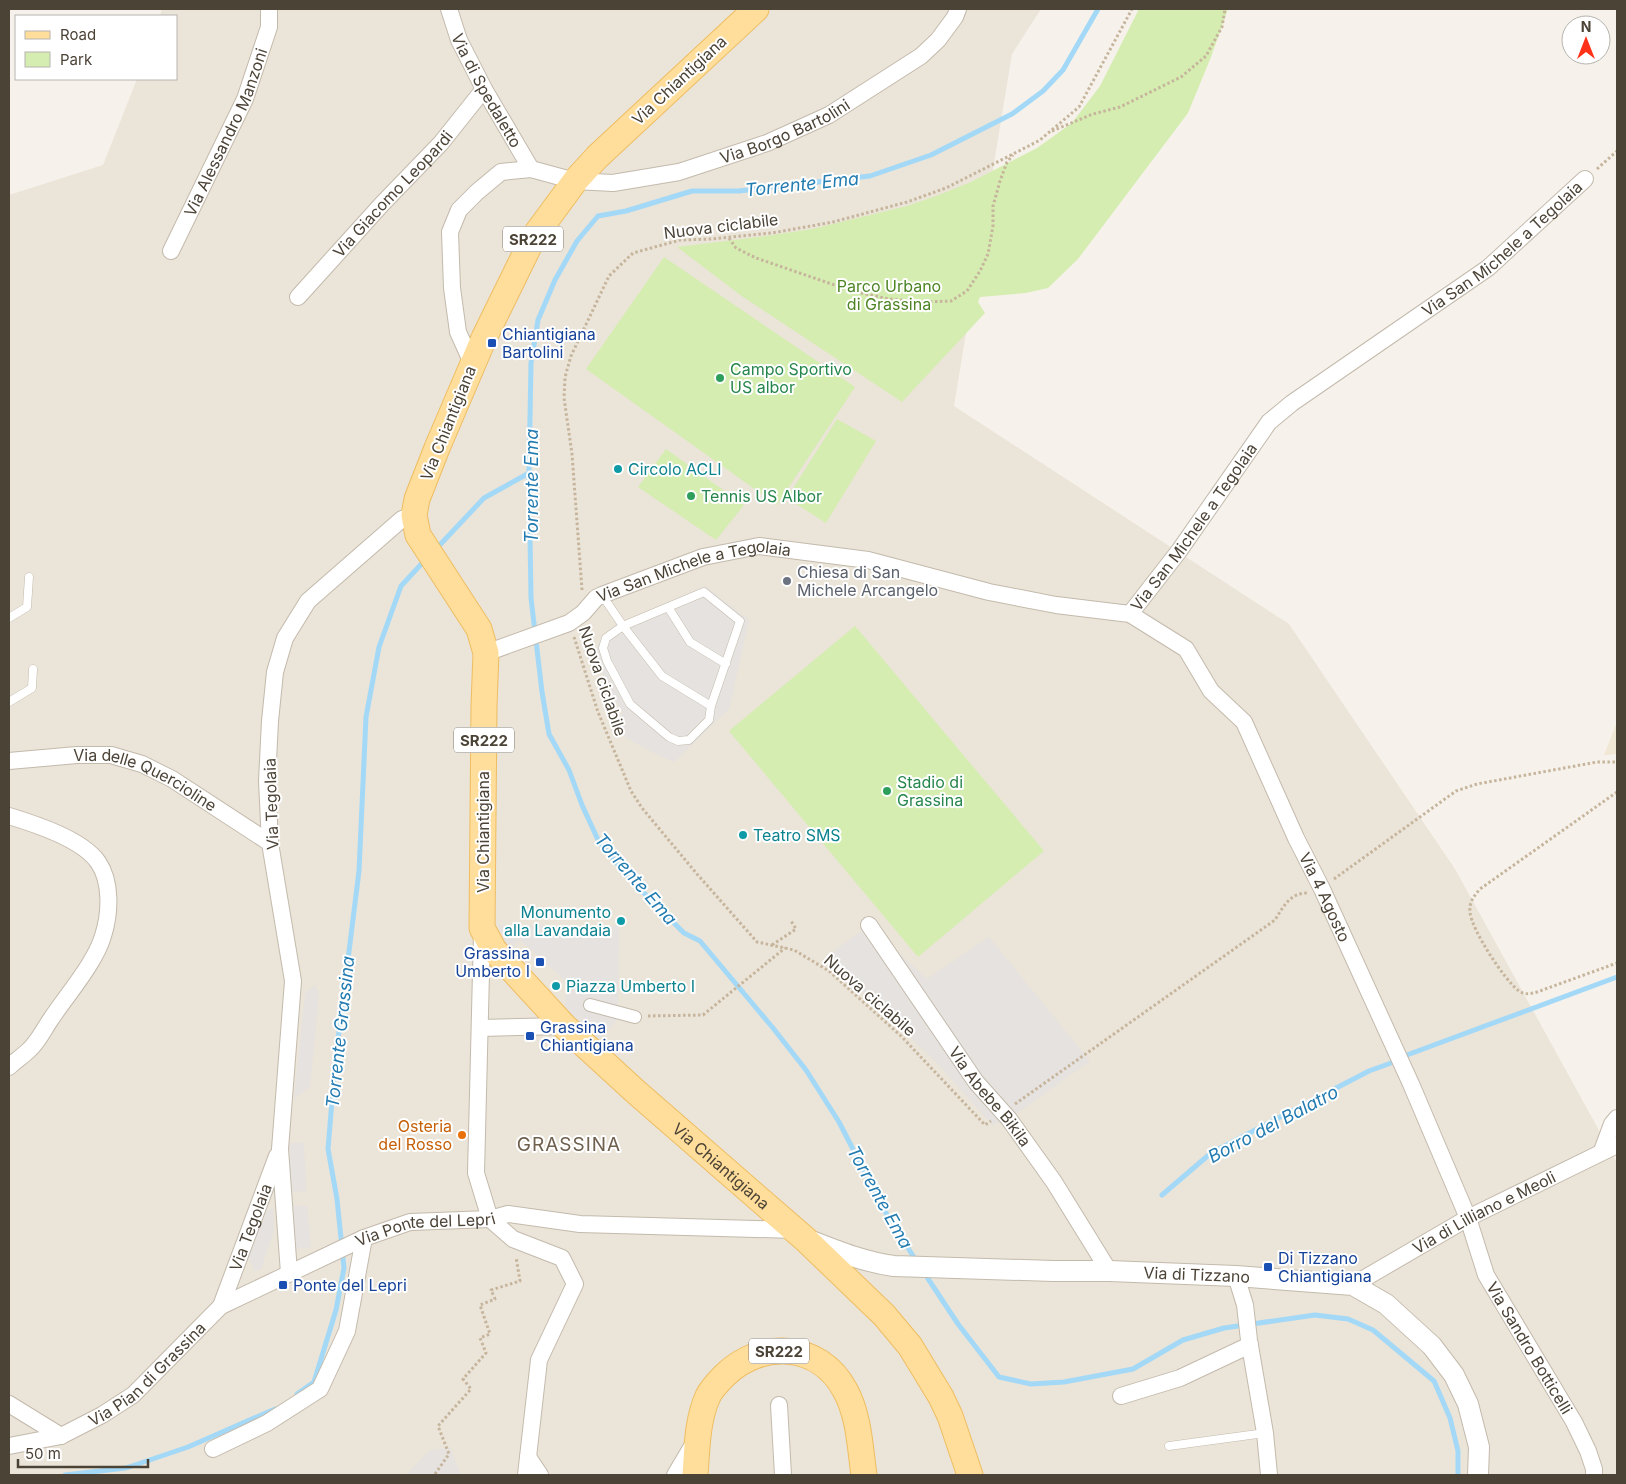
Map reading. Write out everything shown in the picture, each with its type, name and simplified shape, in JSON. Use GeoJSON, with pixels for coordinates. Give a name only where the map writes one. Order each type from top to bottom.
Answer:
{"type":"FeatureCollection","features":[{"type":"Feature","properties":{"kind":"main road","name":"Via Chiantigiana"},"geometry":{"type":"LineString","coordinates":[[756,9],[597,157],[575,181],[533,238],[472,363],[420,490],[416,525],[437,564],[479,629],[497,649],[484,706],[482,928],[494,950],[564,1026],[636,1092],[800,1234],[884,1315],[910,1346],[942,1397],[970,1475]]}},
{"type":"Feature","properties":{"kind":"main road","name":"SR222"},"geometry":{"type":"LineString","coordinates":[[695,1475],[698,1436],[702,1412],[708,1395],[731,1369],[744,1360],[763,1354],[784,1351],[807,1355],[819,1361],[838,1378],[846,1390],[856,1421],[864,1475]]}},
{"type":"Feature","properties":{"kind":"street","name":"Via Alessandro Manzoni"},"geometry":{"type":"LineString","coordinates":[[171,251],[245,99],[269,27],[269,9]]}},
{"type":"Feature","properties":{"kind":"street","name":"Via di Spedaletto"},"geometry":{"type":"LineString","coordinates":[[449,9],[459,40],[484,89],[531,170]]}},
{"type":"Feature","properties":{"kind":"street","name":"Via Borgo Bartolini"},"geometry":{"type":"LineString","coordinates":[[472,363],[458,332],[452,288],[450,232],[459,210],[477,192],[502,172],[531,170],[575,181],[613,183],[679,172],[767,143],[829,115],[922,56],[938,40],[958,9]]}},
{"type":"Feature","properties":{"kind":"street","name":"Via Giacomo Leopardi"},"geometry":{"type":"LineString","coordinates":[[298,297],[382,204],[441,143],[484,89]]}},
{"type":"Feature","properties":{"kind":"street","name":"Via San Michele a Tegolaia"},"geometry":{"type":"LineString","coordinates":[[497,649],[565,624],[583,613],[596,598],[602,595],[703,557],[759,546],[868,560],[999,594],[1056,605],[1130,614],[1179,551],[1269,422],[1292,403],[1488,268],[1585,179]]}},
{"type":"Feature","properties":{"kind":"street","name":"Via Tegolaia"},"geometry":{"type":"LineString","coordinates":[[289,1273],[280,1149],[293,981],[270,843],[267,781],[275,672],[285,638],[308,601],[402,520],[416,525]]}},
{"type":"Feature","properties":{"kind":"street","name":"Via 4 Agosto"},"geometry":{"type":"LineString","coordinates":[[1130,614],[1186,649],[1211,691],[1244,722],[1411,1084],[1468,1218]]}},
{"type":"Feature","properties":{"kind":"street","name":"Via delle Quercioline"},"geometry":{"type":"LineString","coordinates":[[9,761],[78,755],[111,755],[142,764],[172,779],[270,843]]}},
{"type":"Feature","properties":{"kind":"street"},"geometry":{"type":"LineString","coordinates":[[9,816],[46,828],[79,845],[98,861],[105,876],[108,910],[103,936],[92,961],[30,1049],[9,1067]]}},
{"type":"Feature","properties":{"kind":"street","name":"Via Abebe Bikila"},"geometry":{"type":"LineString","coordinates":[[869,925],[976,1082],[1003,1112],[1054,1182],[1109,1270]]}},
{"type":"Feature","properties":{"kind":"street"},"geometry":{"type":"LineString","coordinates":[[482,928],[476,1173],[490,1219],[513,1239],[562,1258],[575,1284],[539,1360],[526,1475]]}},
{"type":"Feature","properties":{"kind":"street"},"geometry":{"type":"LineString","coordinates":[[590,1005],[635,1017]]}},
{"type":"Feature","properties":{"kind":"street"},"geometry":{"type":"LineString","coordinates":[[481,1028],[564,1026]]}},
{"type":"Feature","properties":{"kind":"street"},"geometry":{"type":"LineString","coordinates":[[1610,1148],[1612,1124],[1617,1118]]}},
{"type":"Feature","properties":{"kind":"street","name":"Via di Lilliano e Meoli"},"geometry":{"type":"LineString","coordinates":[[1353,1285],[1468,1218],[1610,1148]]}},
{"type":"Feature","properties":{"kind":"street","name":"Via Tegolaia"},"geometry":{"type":"LineString","coordinates":[[221,1306],[280,1149]]}},
{"type":"Feature","properties":{"kind":"street","name":"Via Ponte del Lepri"},"geometry":{"type":"LineString","coordinates":[[221,1306],[314,1261],[410,1222],[490,1219],[508,1214],[580,1224],[800,1234]]}},
{"type":"Feature","properties":{"kind":"street","name":"Via Sandro Botticelli"},"geometry":{"type":"LineString","coordinates":[[1468,1218],[1486,1275],[1574,1422],[1588,1450],[1594,1475]]}},
{"type":"Feature","properties":{"kind":"street","name":"Via di Tizzano"},"geometry":{"type":"LineString","coordinates":[[800,1234],[855,1258],[894,1266],[1053,1271],[1109,1270],[1236,1276],[1353,1285],[1386,1304],[1432,1346],[1454,1375],[1468,1404],[1479,1447],[1478,1475]]}},
{"type":"Feature","properties":{"kind":"street"},"geometry":{"type":"LineString","coordinates":[[213,1449],[267,1423],[320,1389],[347,1331],[357,1242]]}},
{"type":"Feature","properties":{"kind":"street"},"geometry":{"type":"LineString","coordinates":[[1236,1276],[1245,1305],[1265,1433],[1269,1475]]}},
{"type":"Feature","properties":{"kind":"street","name":"Via Pian di Grassina"},"geometry":{"type":"LineString","coordinates":[[9,1446],[61,1436],[102,1415],[133,1395],[221,1306]]}},
{"type":"Feature","properties":{"kind":"street"},"geometry":{"type":"LineString","coordinates":[[1121,1396],[1180,1378],[1250,1343]]}},
{"type":"Feature","properties":{"kind":"street"},"geometry":{"type":"LineString","coordinates":[[9,1404],[61,1436]]}},
{"type":"Feature","properties":{"kind":"street"},"geometry":{"type":"LineString","coordinates":[[779,1405],[783,1475]]}},
{"type":"Feature","properties":{"kind":"street"},"geometry":{"type":"LineString","coordinates":[[675,1475],[698,1436]]}},
{"type":"Feature","properties":{"kind":"street"},"geometry":{"type":"LineString","coordinates":[[528,1458],[540,1475]]}},
{"type":"Feature","properties":{"kind":"lane"},"geometry":{"type":"LineString","coordinates":[[9,618],[27,607],[29,577]]}},
{"type":"Feature","properties":{"kind":"lane"},"geometry":{"type":"LineString","coordinates":[[704,592],[740,621],[709,720],[688,740],[678,741],[669,737],[630,704],[607,661],[603,648],[606,638],[623,626],[668,607],[704,592]]}},
{"type":"Feature","properties":{"kind":"lane"},"geometry":{"type":"LineString","coordinates":[[602,595],[623,626],[662,676],[712,706]]}},
{"type":"Feature","properties":{"kind":"lane"},"geometry":{"type":"LineString","coordinates":[[668,607],[690,642],[726,664]]}},
{"type":"Feature","properties":{"kind":"lane"},"geometry":{"type":"LineString","coordinates":[[9,702],[32,688],[34,669]]}},
{"type":"Feature","properties":{"kind":"lane"},"geometry":{"type":"LineString","coordinates":[[1169,1446],[1265,1433]]}},
{"type":"Feature","properties":{"kind":"path","name":"Nuova ciclabile"},"geometry":{"type":"LineString","coordinates":[[583,595],[572,454],[564,398],[565,377],[571,356],[609,276],[633,253],[680,240],[728,238],[772,233],[833,222],[907,202],[946,188],[1040,140],[1079,106],[1132,9]]}},
{"type":"Feature","properties":{"kind":"path"},"geometry":{"type":"LineString","coordinates":[[1049,132],[1094,114],[1120,107],[1181,77],[1206,56],[1222,27],[1225,9]]}},
{"type":"Feature","properties":{"kind":"path","name":"Via San Michele a Tegolaia"},"geometry":{"type":"LineString","coordinates":[[1585,179],[1617,151]]}},
{"type":"Feature","properties":{"kind":"path"},"geometry":{"type":"LineString","coordinates":[[728,238],[736,248],[756,258],[852,290],[889,299],[924,302],[951,301],[967,290],[980,271],[988,254],[993,226],[993,206],[1007,162],[1016,152]]}},
{"type":"Feature","properties":{"kind":"path","name":"Nuova ciclabile"},"geometry":{"type":"LineString","coordinates":[[565,624],[631,792],[642,808],[757,942],[794,950],[829,971],[901,1036],[985,1125],[1274,920],[1290,899],[1300,893],[1314,894],[1322,889]]}},
{"type":"Feature","properties":{"kind":"path"},"geometry":{"type":"LineString","coordinates":[[1322,889],[1456,791],[1477,784],[1597,762],[1617,762]]}},
{"type":"Feature","properties":{"kind":"path"},"geometry":{"type":"LineString","coordinates":[[1617,792],[1480,889],[1471,899],[1470,913],[1475,930],[1486,949],[1518,991],[1526,994],[1537,992],[1617,963]]}},
{"type":"Feature","properties":{"kind":"path"},"geometry":{"type":"LineString","coordinates":[[772,946],[796,929],[791,922]]}},
{"type":"Feature","properties":{"kind":"path"},"geometry":{"type":"LineString","coordinates":[[635,1017],[703,1015],[786,948]]}},
{"type":"Feature","properties":{"kind":"path"},"geometry":{"type":"LineString","coordinates":[[435,1474],[449,1454],[438,1426],[471,1389],[463,1379],[486,1353],[480,1338],[490,1334],[480,1305],[495,1299],[491,1290],[520,1281],[513,1239]]}},
{"type":"Feature","properties":{"kind":"shaded area","name":"GRASSINA"},"geometry":{"type":"Polygon","coordinates":[[[162,9],[1041,9],[1012,54],[954,406],[1289,624],[1455,869],[1617,1163],[1617,1475],[9,1475],[9,195],[103,165],[137,80],[178,80],[178,15],[160,15],[162,9]]]}},
{"type":"Feature","properties":{"kind":"shaded area"},"geometry":{"type":"Polygon","coordinates":[[[705,586],[749,620],[729,709],[674,762],[625,737],[612,723],[623,712],[611,694],[595,653],[601,637],[617,624],[705,586]]]}},
{"type":"Feature","properties":{"kind":"shaded area"},"geometry":{"type":"Polygon","coordinates":[[[1617,722],[1617,754],[1604,755],[1617,722]]]}},
{"type":"Feature","properties":{"kind":"shaded area"},"geometry":{"type":"Polygon","coordinates":[[[498,925],[619,926],[618,1019],[598,1040],[565,1007],[568,983],[520,940],[509,950],[498,925]]]}},
{"type":"Feature","properties":{"kind":"shaded area"},"geometry":{"type":"Polygon","coordinates":[[[869,925],[927,979],[989,937],[1090,1061],[1009,1119],[992,1125],[936,1062],[826,957],[869,925]]]}},
{"type":"Feature","properties":{"kind":"shaded area"},"geometry":{"type":"Polygon","coordinates":[[[315,985],[319,994],[310,1087],[294,1099],[305,993],[315,985]]]}},
{"type":"Feature","properties":{"kind":"shaded area"},"geometry":{"type":"Polygon","coordinates":[[[289,1143],[304,1143],[306,1191],[291,1192],[289,1143]]]}},
{"type":"Feature","properties":{"kind":"shaded area"},"geometry":{"type":"Polygon","coordinates":[[[292,1206],[307,1206],[311,1247],[296,1249],[292,1206]]]}},
{"type":"Feature","properties":{"kind":"shaded area"},"geometry":{"type":"Polygon","coordinates":[[[273,1208],[274,1230],[261,1269],[255,1271],[247,1256],[264,1212],[273,1208]]]}},
{"type":"Feature","properties":{"kind":"shaded area"},"geometry":{"type":"Polygon","coordinates":[[[450,1447],[461,1475],[406,1475],[429,1451],[450,1447]]]}},
{"type":"Feature","properties":{"kind":"green space","name":"Parco Urbano di Grassina"},"geometry":{"type":"Polygon","coordinates":[[[1139,9],[1228,9],[1188,113],[1078,259],[1048,288],[1026,293],[980,297],[978,302],[985,313],[902,402],[743,297],[677,247],[812,229],[907,206],[971,182],[1037,148],[1072,123],[1100,86],[1139,9]]]}},
{"type":"Feature","properties":{"kind":"green space","name":"Campo Sportivo US albor"},"geometry":{"type":"Polygon","coordinates":[[[664,257],[855,387],[777,505],[586,369],[664,257]]]}},
{"type":"Feature","properties":{"kind":"green space","name":"Tennis US Albor"},"geometry":{"type":"Polygon","coordinates":[[[837,419],[876,441],[826,523],[787,498],[837,419]]]}},
{"type":"Feature","properties":{"kind":"green space","name":"Tennis US Albor"},"geometry":{"type":"Polygon","coordinates":[[[666,449],[744,505],[716,540],[638,487],[666,449]]]}},
{"type":"Feature","properties":{"kind":"green space","name":"Stadio di Grassina"},"geometry":{"type":"Polygon","coordinates":[[[855,626],[1044,851],[918,957],[729,731],[855,626]]]}},
{"type":"Feature","properties":{"kind":"waterway","name":"Torrente Ema"},"geometry":{"type":"LineString","coordinates":[[917,1262],[888,1217],[839,1122],[806,1070],[700,941],[684,933],[633,882],[599,842],[569,770],[549,734],[531,598],[529,473],[531,363],[538,320],[555,280],[577,241],[598,216],[626,211],[692,191],[739,191],[870,176],[931,155],[1012,114],[1043,91],[1063,70],[1098,9]]}},
{"type":"Feature","properties":{"kind":"waterway","name":"Torrente Grassina"},"geometry":{"type":"LineString","coordinates":[[436,549],[484,498],[529,473]]}},
{"type":"Feature","properties":{"kind":"waterway","name":"Torrente Grassina"},"geometry":{"type":"LineString","coordinates":[[297,1394],[314,1382],[336,1310],[344,1268],[337,1199],[328,1149],[335,1064],[359,871],[366,717],[379,647],[401,586],[426,559]]}},
{"type":"Feature","properties":{"kind":"waterway","name":"Borro del Balatro"},"geometry":{"type":"LineString","coordinates":[[1407,1055],[1617,977]]}},
{"type":"Feature","properties":{"kind":"waterway","name":"Borro del Balatro"},"geometry":{"type":"LineString","coordinates":[[1162,1195],[1211,1153],[1369,1071],[1391,1063]]}},
{"type":"Feature","properties":{"kind":"waterway","name":"Torrente Ema"},"geometry":{"type":"LineString","coordinates":[[923,1271],[958,1324],[999,1377],[1031,1384],[1064,1382],[1133,1369],[1183,1340],[1224,1328],[1315,1315],[1348,1319],[1373,1330],[1434,1381],[1450,1418],[1458,1451],[1458,1475]]}},
{"type":"Feature","properties":{"kind":"waterway","name":"Torrente Grassina"},"geometry":{"type":"LineString","coordinates":[[65,1475],[126,1468],[188,1447],[275,1409]]}},
{"type":"Feature","properties":{"kind":"place","name":"Chiantigiana Bartolini"},"geometry":{"type":"Point","coordinates":[492,343]}},
{"type":"Feature","properties":{"kind":"place","name":"Campo Sportivo US albor"},"geometry":{"type":"Point","coordinates":[720,378]}},
{"type":"Feature","properties":{"kind":"place","name":"Circolo ACLI"},"geometry":{"type":"Point","coordinates":[618,469]}},
{"type":"Feature","properties":{"kind":"place","name":"Tennis US Albor"},"geometry":{"type":"Point","coordinates":[691,496]}},
{"type":"Feature","properties":{"kind":"place","name":"Chiesa di San Michele Arcangelo"},"geometry":{"type":"Point","coordinates":[787,581]}},
{"type":"Feature","properties":{"kind":"place","name":"Stadio di Grassina"},"geometry":{"type":"Point","coordinates":[887,791]}},
{"type":"Feature","properties":{"kind":"place","name":"Teatro SMS"},"geometry":{"type":"Point","coordinates":[743,835]}},
{"type":"Feature","properties":{"kind":"place","name":"Monumento alla Lavandaia"},"geometry":{"type":"Point","coordinates":[621,921]}},
{"type":"Feature","properties":{"kind":"place","name":"Grassina Umberto I"},"geometry":{"type":"Point","coordinates":[540,962]}},
{"type":"Feature","properties":{"kind":"place","name":"Piazza Umberto I"},"geometry":{"type":"Point","coordinates":[556,986]}},
{"type":"Feature","properties":{"kind":"place","name":"Grassina Chiantigiana"},"geometry":{"type":"Point","coordinates":[530,1036]}},
{"type":"Feature","properties":{"kind":"place","name":"Osteria del Rosso"},"geometry":{"type":"Point","coordinates":[462,1135]}},
{"type":"Feature","properties":{"kind":"place","name":"Di Tizzano Chiantigiana"},"geometry":{"type":"Point","coordinates":[1268,1267]}},
{"type":"Feature","properties":{"kind":"place","name":"Ponte del Lepri"},"geometry":{"type":"Point","coordinates":[283,1285]}},
{"type":"Feature","properties":{"kind":"district","name":"GRASSINA"},"geometry":{"type":"Point","coordinates":[569,1144]}}]}
